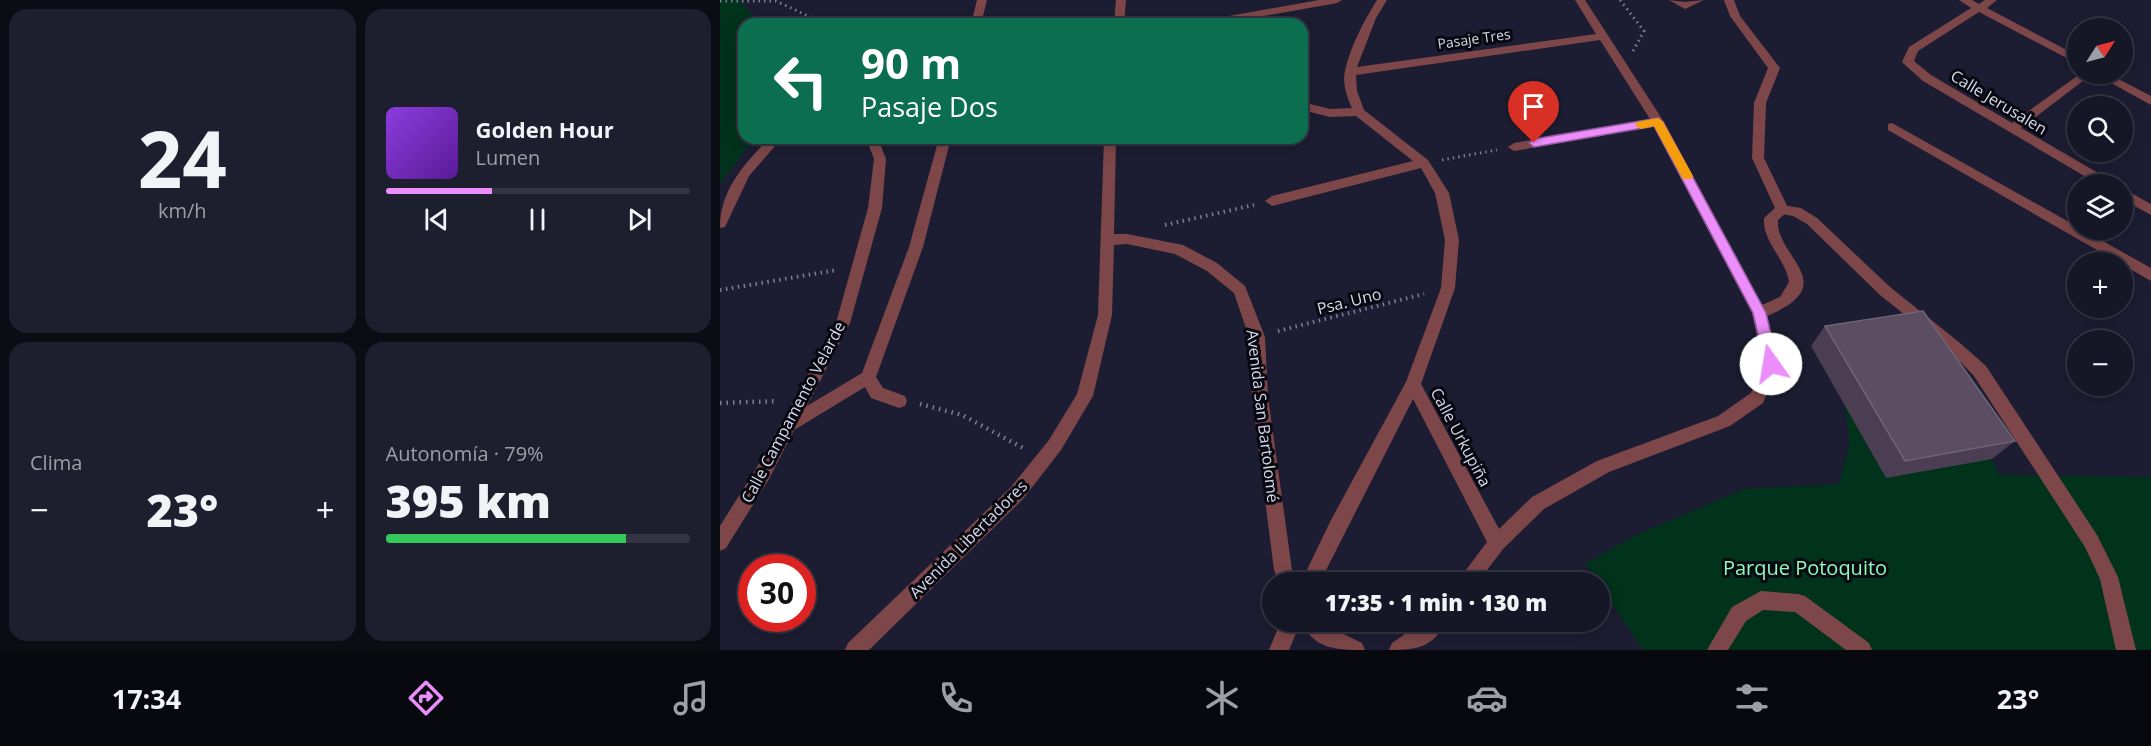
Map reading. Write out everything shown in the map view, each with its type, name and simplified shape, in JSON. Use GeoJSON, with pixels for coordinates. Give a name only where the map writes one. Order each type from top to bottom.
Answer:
{"type":"FeatureCollection","features":[{"type":"Feature","properties":{"kind":"street"},"geometry":{"type":"LineString","coordinates":[[977,18],[982,0]]}},
{"type":"Feature","properties":{"kind":"street"},"geometry":{"type":"LineString","coordinates":[[1120,18],[1122,0]]}},
{"type":"Feature","properties":{"kind":"street"},"geometry":{"type":"LineString","coordinates":[[1235,18],[1337,0]]}},
{"type":"Feature","properties":{"kind":"street"},"geometry":{"type":"LineString","coordinates":[[1308,108],[1330,114],[1359,112],[1351,91],[1350,72],[1371,18],[1382,0]]}},
{"type":"Feature","properties":{"kind":"street"},"geometry":{"type":"LineString","coordinates":[[1474,572],[1497,543],[1538,503],[1603,466],[1724,421],[1757,398],[1771,364],[1759,313],[1658,122],[1580,0]]}},
{"type":"Feature","properties":{"kind":"street"},"geometry":{"type":"LineString","coordinates":[[1674,0],[1685,6],[1699,0]]}},
{"type":"Feature","properties":{"kind":"street"},"geometry":{"type":"LineString","coordinates":[[1729,0],[1735,16],[1774,68],[1760,103],[1758,158],[1782,210]]}},
{"type":"Feature","properties":{"kind":"street"},"geometry":{"type":"LineString","coordinates":[[1964,0],[2067,55]]}},
{"type":"Feature","properties":{"kind":"street"},"geometry":{"type":"LineString","coordinates":[[1978,7],[1992,0]]}},
{"type":"Feature","properties":{"kind":"street","name":"Calle Jerusalen"},"geometry":{"type":"LineString","coordinates":[[1978,7],[1913,49],[1908,62],[1927,78],[2090,174]]}},
{"type":"Feature","properties":{"kind":"street","name":"Pasaje Tres"},"geometry":{"type":"LineString","coordinates":[[1350,72],[1603,36]]}},
{"type":"Feature","properties":{"kind":"street"},"geometry":{"type":"LineString","coordinates":[[2012,129],[2073,84]]}},
{"type":"Feature","properties":{"kind":"street"},"geometry":{"type":"LineString","coordinates":[[2120,84],[2151,100]]}},
{"type":"Feature","properties":{"kind":"street","name":"Calle Urkupiña"},"geometry":{"type":"LineString","coordinates":[[1359,112],[1424,163],[1442,193],[1452,240],[1448,288],[1413,384],[1497,543]]}},
{"type":"Feature","properties":{"kind":"street"},"geometry":{"type":"LineString","coordinates":[[1514,147],[1658,122]]}},
{"type":"Feature","properties":{"kind":"street"},"geometry":{"type":"LineString","coordinates":[[1892,127],[2151,275]]}},
{"type":"Feature","properties":{"kind":"street"},"geometry":{"type":"LineString","coordinates":[[720,223],[744,174],[771,144]]}},
{"type":"Feature","properties":{"kind":"street","name":"Calle Campamento Velarde"},"geometry":{"type":"LineString","coordinates":[[720,542],[763,473],[843,323],[875,208],[880,159],[874,144]]}},
{"type":"Feature","properties":{"kind":"street"},"geometry":{"type":"LineString","coordinates":[[789,425],[868,377],[916,247],[943,144]]}},
{"type":"Feature","properties":{"kind":"street","name":"Avenida Libertadores"},"geometry":{"type":"LineString","coordinates":[[855,650],[1017,493],[1044,460],[1085,396],[1105,315],[1110,144]]}},
{"type":"Feature","properties":{"kind":"street"},"geometry":{"type":"LineString","coordinates":[[1272,201],[1424,163]]}},
{"type":"Feature","properties":{"kind":"street"},"geometry":{"type":"LineString","coordinates":[[2133,200],[2151,210]]}},
{"type":"Feature","properties":{"kind":"street"},"geometry":{"type":"LineString","coordinates":[[1759,313],[1785,301],[1794,289],[1791,261],[1771,228],[1771,218],[1782,210],[1796,211],[1812,221],[1885,291],[1955,346],[1980,371],[2091,541],[2109,577],[2126,650]]}},
{"type":"Feature","properties":{"kind":"street","name":"Avenida San Bartolomé"},"geometry":{"type":"LineString","coordinates":[[1106,240],[1127,239],[1178,249],[1212,267],[1240,290],[1257,337],[1260,398],[1284,572]]}},
{"type":"Feature","properties":{"kind":"street"},"geometry":{"type":"LineString","coordinates":[[868,377],[877,393],[898,401]]}},
{"type":"Feature","properties":{"kind":"street"},"geometry":{"type":"LineString","coordinates":[[1315,572],[1413,384]]}},
{"type":"Feature","properties":{"kind":"street"},"geometry":{"type":"LineString","coordinates":[[1718,650],[1739,614],[1761,600],[1798,603],[1862,650]]}},
{"type":"Feature","properties":{"kind":"street"},"geometry":{"type":"LineString","coordinates":[[1279,650],[1286,632]]}},
{"type":"Feature","properties":{"kind":"street"},"geometry":{"type":"LineString","coordinates":[[1320,632],[1354,650]]}},
{"type":"Feature","properties":{"kind":"street"},"geometry":{"type":"LineString","coordinates":[[1399,650],[1427,632]]}},
{"type":"Feature","properties":{"kind":"path"},"geometry":{"type":"LineString","coordinates":[[1620,0],[1644,31],[1623,68]]}},
{"type":"Feature","properties":{"kind":"path"},"geometry":{"type":"LineString","coordinates":[[720,1],[776,1],[812,18]]}},
{"type":"Feature","properties":{"kind":"path"},"geometry":{"type":"LineString","coordinates":[[1424,163],[1514,147]]}},
{"type":"Feature","properties":{"kind":"path"},"geometry":{"type":"LineString","coordinates":[[1127,239],[1156,227],[1272,201]]}},
{"type":"Feature","properties":{"kind":"path"},"geometry":{"type":"LineString","coordinates":[[720,290],[859,267]]}},
{"type":"Feature","properties":{"kind":"path","name":"Psa. Uno"},"geometry":{"type":"LineString","coordinates":[[1257,337],[1448,288]]}},
{"type":"Feature","properties":{"kind":"path"},"geometry":{"type":"LineString","coordinates":[[720,404],[802,400]]}},
{"type":"Feature","properties":{"kind":"path"},"geometry":{"type":"LineString","coordinates":[[898,401],[938,406],[966,415],[1044,460]]}},
{"type":"Feature","properties":{"kind":"green space"},"geometry":{"type":"Polygon","coordinates":[[[720,0],[740,0],[755,18],[738,18],[738,144],[750,144],[720,184],[720,0]]]}},
{"type":"Feature","properties":{"kind":"green space","name":"Parque Potoquito"},"geometry":{"type":"Polygon","coordinates":[[[1906,331],[1992,459],[1999,475],[2151,477],[2151,650],[1643,650],[1610,601],[1610,572],[1590,572],[1585,564],[1636,535],[1744,489],[1839,484],[1850,441],[1844,404],[1811,346],[1906,331]]]}},
{"type":"Feature","properties":{"kind":"building"},"geometry":{"type":"Polygon","coordinates":[[[1923,311],[2015,441],[1905,461],[1825,326],[1923,311]]]}},
{"type":"Feature","properties":{"kind":"slow traffic"},"geometry":{"type":"LineString","coordinates":[[1641,125],[1658,122],[1687,176]]}},
{"type":"Feature","properties":{"kind":"route"},"geometry":{"type":"LineString","coordinates":[[1534,143],[1658,122],[1759,313],[1771,364]]}}]}
